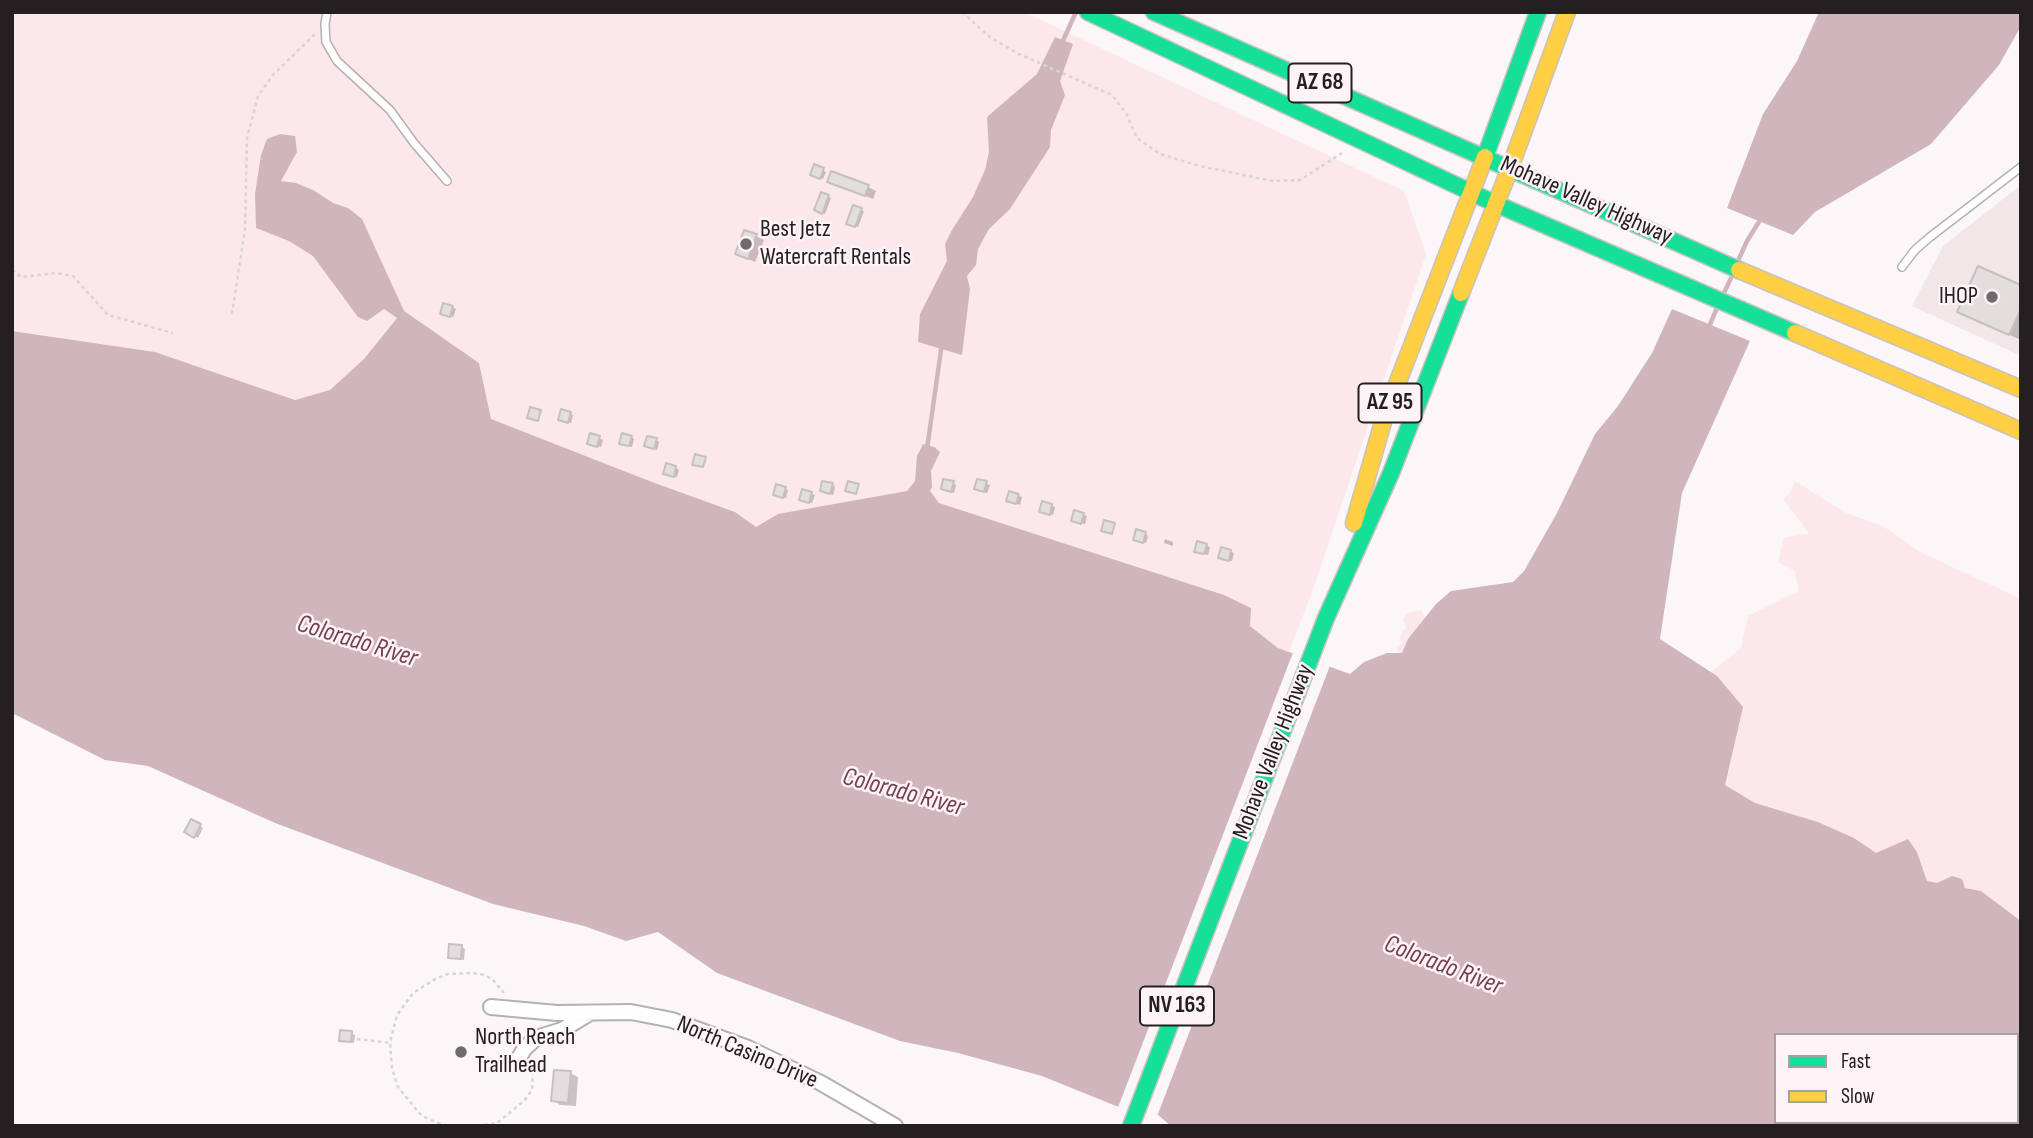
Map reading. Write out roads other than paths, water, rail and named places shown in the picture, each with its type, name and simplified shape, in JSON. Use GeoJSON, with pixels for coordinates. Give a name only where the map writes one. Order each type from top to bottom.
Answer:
{"type":"FeatureCollection","features":[{"type":"Feature","properties":{"kind":"main road","name":"AZ 68"},"geometry":{"type":"LineString","coordinates":[[1088,12],[1496,204]]}},
{"type":"Feature","properties":{"kind":"main road","name":"AZ 68"},"geometry":{"type":"LineString","coordinates":[[1154,12],[1485,157]]}},
{"type":"Feature","properties":{"kind":"main road"},"geometry":{"type":"LineString","coordinates":[[1485,157],[1538,12]]}},
{"type":"Feature","properties":{"kind":"main road"},"geometry":{"type":"LineString","coordinates":[[1496,204],[1567,12]]}},
{"type":"Feature","properties":{"kind":"main road","name":"Mohave Valley Highway"},"geometry":{"type":"LineString","coordinates":[[1326,618],[1385,415],[1485,157],[1782,289],[2021,389]]}},
{"type":"Feature","properties":{"kind":"main road","name":"Mohave Valley Highway"},"geometry":{"type":"LineString","coordinates":[[1223,886],[1326,618],[1391,472],[1496,204],[2021,431]]}},
{"type":"Feature","properties":{"kind":"main road","name":"NV 163"},"geometry":{"type":"LineString","coordinates":[[1131,1126],[1223,886]]}},
{"type":"Feature","properties":{"kind":"street","name":"North Casino Drive"},"geometry":{"type":"LineString","coordinates":[[491,1007],[557,1013],[631,1012],[672,1020],[748,1048],[809,1077],[895,1126]]}},
{"type":"Feature","properties":{"kind":"street","name":"North Casino Drive"},"geometry":{"type":"LineString","coordinates":[[518,1060],[529,1043],[536,1038],[562,1030],[589,1013]]}},
{"type":"Feature","properties":{"kind":"lane"},"geometry":{"type":"LineString","coordinates":[[327,12],[326,42],[337,61],[390,110],[447,181]]}},
{"type":"Feature","properties":{"kind":"lane"},"geometry":{"type":"LineString","coordinates":[[1902,267],[1930,237],[2021,167]]}},
{"type":"Feature","properties":{"kind":"water"},"geometry":{"type":"Polygon","coordinates":[[[1819,12],[2021,12],[2021,26],[1999,65],[1931,144],[1815,212],[1793,235],[1727,208],[1763,114],[1797,61],[1819,12]]]}},
{"type":"Feature","properties":{"kind":"water"},"geometry":{"type":"Polygon","coordinates":[[[1055,37],[1073,44],[1060,81],[1065,95],[1051,130],[1050,147],[1010,209],[989,229],[978,249],[976,265],[967,276],[970,289],[962,355],[918,342],[920,314],[947,261],[945,244],[973,197],[985,170],[989,152],[987,117],[1037,74],[1055,37]]]}},
{"type":"Feature","properties":{"kind":"water","name":"Colorado River"},"geometry":{"type":"Polygon","coordinates":[[[280,134],[295,136],[297,152],[281,181],[296,183],[313,190],[333,203],[348,208],[362,219],[404,311],[479,363],[491,419],[735,512],[756,527],[778,514],[907,491],[915,481],[917,456],[923,444],[934,447],[940,452],[931,471],[930,491],[939,503],[1224,595],[1251,608],[1250,626],[1278,648],[1350,674],[1364,662],[1387,653],[1402,653],[1408,639],[1436,604],[1451,591],[1513,582],[1524,571],[1557,513],[1595,434],[1618,406],[1652,353],[1672,309],[1750,341],[1682,493],[1660,639],[1717,676],[1743,707],[1725,785],[1755,803],[1818,822],[1854,838],[1876,853],[1908,839],[1917,852],[1927,881],[1937,883],[1952,876],[1962,879],[1965,888],[1981,891],[2021,921],[2021,1126],[1171,1126],[1158,1115],[1116,1106],[1042,1076],[958,1053],[900,1041],[717,973],[658,932],[626,941],[584,926],[493,904],[275,823],[148,766],[105,760],[12,713],[12,331],[155,352],[295,400],[330,390],[364,359],[397,318],[384,309],[367,321],[358,317],[313,256],[289,241],[256,228],[255,194],[261,155],[267,139],[280,134]]]}},
{"type":"Feature","properties":{"kind":"waterway"},"geometry":{"type":"LineString","coordinates":[[1061,45],[1076,12]]}},
{"type":"Feature","properties":{"kind":"waterway"},"geometry":{"type":"LineString","coordinates":[[1738,261],[1762,217]]}},
{"type":"Feature","properties":{"kind":"waterway"},"geometry":{"type":"LineString","coordinates":[[1724,293],[1732,276]]}},
{"type":"Feature","properties":{"kind":"waterway"},"geometry":{"type":"LineString","coordinates":[[1708,329],[1717,308]]}},
{"type":"Feature","properties":{"kind":"waterway"},"geometry":{"type":"LineString","coordinates":[[927,449],[942,343]]}},
{"type":"Feature","properties":{"kind":"place","name":"Best Jetz Watercraft Rentals"},"geometry":{"type":"Point","coordinates":[746,244]}},
{"type":"Feature","properties":{"kind":"place","name":"IHOP"},"geometry":{"type":"Point","coordinates":[1992,297]}},
{"type":"Feature","properties":{"kind":"place","name":"North Reach Trailhead"},"geometry":{"type":"Point","coordinates":[461,1052]}}]}
